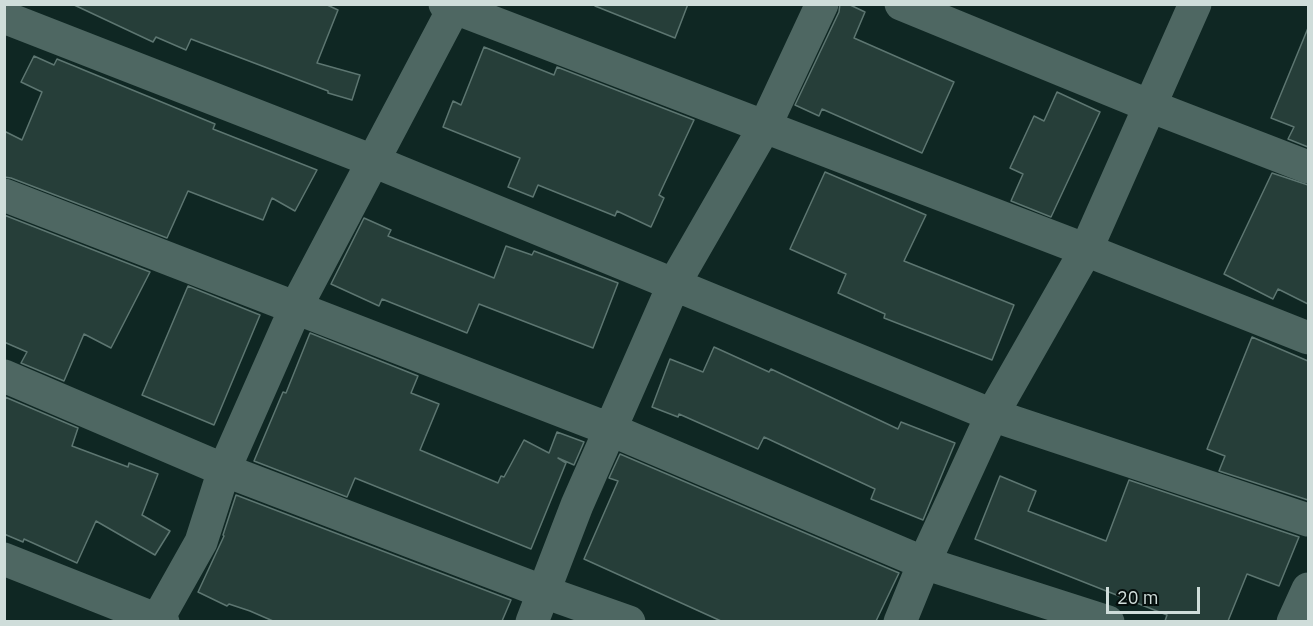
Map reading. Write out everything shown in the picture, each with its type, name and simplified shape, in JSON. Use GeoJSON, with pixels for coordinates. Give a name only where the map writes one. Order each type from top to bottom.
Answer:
{"type":"FeatureCollection","features":[{"type":"Feature","properties":{"kind":"street"},"geometry":{"type":"LineString","coordinates":[[532,621],[577,504],[674,284],[765,126],[822,4]]}},
{"type":"Feature","properties":{"kind":"street"},"geometry":{"type":"LineString","coordinates":[[901,4],[1150,106],[1308,167]]}},
{"type":"Feature","properties":{"kind":"street"},"geometry":{"type":"LineString","coordinates":[[900,621],[992,415],[1086,250],[1195,4]]}},
{"type":"Feature","properties":{"kind":"street"},"geometry":{"type":"LineString","coordinates":[[4,559],[158,621],[201,542],[224,470],[296,307],[452,6],[1308,338]]}},
{"type":"Feature","properties":{"kind":"street"},"geometry":{"type":"LineString","coordinates":[[4,17],[373,161],[992,415],[1308,520]]}},
{"type":"Feature","properties":{"kind":"street"},"geometry":{"type":"LineString","coordinates":[[4,195],[609,429],[924,563],[1108,621]]}},
{"type":"Feature","properties":{"kind":"street"},"geometry":{"type":"LineString","coordinates":[[4,376],[224,470],[544,592],[629,621]]}},
{"type":"Feature","properties":{"kind":"street"},"geometry":{"type":"LineString","coordinates":[[1293,621],[1308,589]]}},
{"type":"Feature","properties":{"kind":"building"},"geometry":{"type":"Polygon","coordinates":[[[72,4],[325,4],[338,10],[317,63],[360,75],[352,100],[328,93],[328,91],[191,39],[186,50],[156,37],[153,42],[72,4]]]}},
{"type":"Feature","properties":{"kind":"building"},"geometry":{"type":"Polygon","coordinates":[[[595,4],[688,4],[675,38],[595,6],[595,4]]]}},
{"type":"Feature","properties":{"kind":"building"},"geometry":{"type":"Polygon","coordinates":[[[840,4],[848,4],[865,12],[854,38],[954,82],[922,153],[822,109],[819,116],[795,105],[839,12],[840,4]]]}},
{"type":"Feature","properties":{"kind":"building"},"geometry":{"type":"Polygon","coordinates":[[[1308,28],[1308,147],[1288,139],[1294,127],[1271,118],[1308,28]]]}},
{"type":"Feature","properties":{"kind":"building"},"geometry":{"type":"Polygon","coordinates":[[[484,47],[554,75],[557,67],[694,120],[659,195],[664,198],[651,227],[617,211],[615,216],[538,185],[533,197],[508,187],[520,158],[443,127],[453,101],[461,105],[484,47]]]}},
{"type":"Feature","properties":{"kind":"building"},"geometry":{"type":"Polygon","coordinates":[[[34,56],[54,65],[57,59],[215,124],[213,129],[317,170],[295,211],[272,198],[263,220],[188,191],[167,238],[4,177],[4,131],[22,140],[42,92],[21,82],[34,56]]]}},
{"type":"Feature","properties":{"kind":"building"},"geometry":{"type":"Polygon","coordinates":[[[1057,92],[1100,112],[1051,217],[1011,201],[1023,174],[1010,168],[1034,116],[1044,121],[1057,92]]]}},
{"type":"Feature","properties":{"kind":"building"},"geometry":{"type":"Polygon","coordinates":[[[825,172],[926,215],[904,261],[1014,305],[992,360],[884,318],[885,314],[838,293],[846,274],[790,249],[825,172]]]}},
{"type":"Feature","properties":{"kind":"building"},"geometry":{"type":"Polygon","coordinates":[[[1272,173],[1308,185],[1308,304],[1278,289],[1273,299],[1224,274],[1272,173]]]}},
{"type":"Feature","properties":{"kind":"building"},"geometry":{"type":"Polygon","coordinates":[[[4,215],[150,272],[111,348],[84,334],[64,381],[21,363],[27,352],[4,342],[4,215]]]}},
{"type":"Feature","properties":{"kind":"building"},"geometry":{"type":"Polygon","coordinates":[[[364,218],[391,230],[388,236],[494,278],[506,246],[532,255],[534,251],[618,283],[593,348],[479,304],[467,333],[382,299],[379,306],[331,284],[364,218]]]}},
{"type":"Feature","properties":{"kind":"building"},"geometry":{"type":"Polygon","coordinates":[[[188,286],[260,315],[214,425],[142,395],[188,286]]]}},
{"type":"Feature","properties":{"kind":"building"},"geometry":{"type":"Polygon","coordinates":[[[310,333],[418,376],[411,393],[439,404],[420,450],[498,483],[501,476],[504,477],[524,440],[549,453],[557,432],[584,442],[574,465],[558,458],[566,463],[531,549],[355,478],[347,497],[254,461],[283,392],[286,393],[310,333]]]}},
{"type":"Feature","properties":{"kind":"building"},"geometry":{"type":"Polygon","coordinates":[[[1252,337],[1308,361],[1308,500],[1219,471],[1225,456],[1207,449],[1252,337]]]}},
{"type":"Feature","properties":{"kind":"building"},"geometry":{"type":"Polygon","coordinates":[[[714,347],[769,372],[771,369],[898,429],[901,422],[955,443],[923,520],[871,499],[875,489],[764,437],[758,449],[679,414],[678,417],[652,407],[670,359],[703,372],[714,347]]]}},
{"type":"Feature","properties":{"kind":"building"},"geometry":{"type":"Polygon","coordinates":[[[5,397],[78,428],[72,446],[128,467],[129,463],[158,474],[142,515],[170,531],[155,555],[96,521],[77,563],[24,539],[23,542],[4,534],[5,397]]]}},
{"type":"Feature","properties":{"kind":"building"},"geometry":{"type":"Polygon","coordinates":[[[620,454],[899,573],[876,621],[721,621],[584,559],[618,481],[609,478],[620,454]]]}},
{"type":"Feature","properties":{"kind":"building"},"geometry":{"type":"Polygon","coordinates":[[[1000,476],[1036,491],[1028,511],[1106,541],[1129,480],[1299,537],[1279,586],[1247,574],[1228,621],[1165,621],[1167,615],[975,539],[1000,476]]]}},
{"type":"Feature","properties":{"kind":"building"},"geometry":{"type":"Polygon","coordinates":[[[236,495],[511,600],[502,621],[273,621],[229,604],[227,606],[198,592],[224,536],[236,495]]]}}]}
